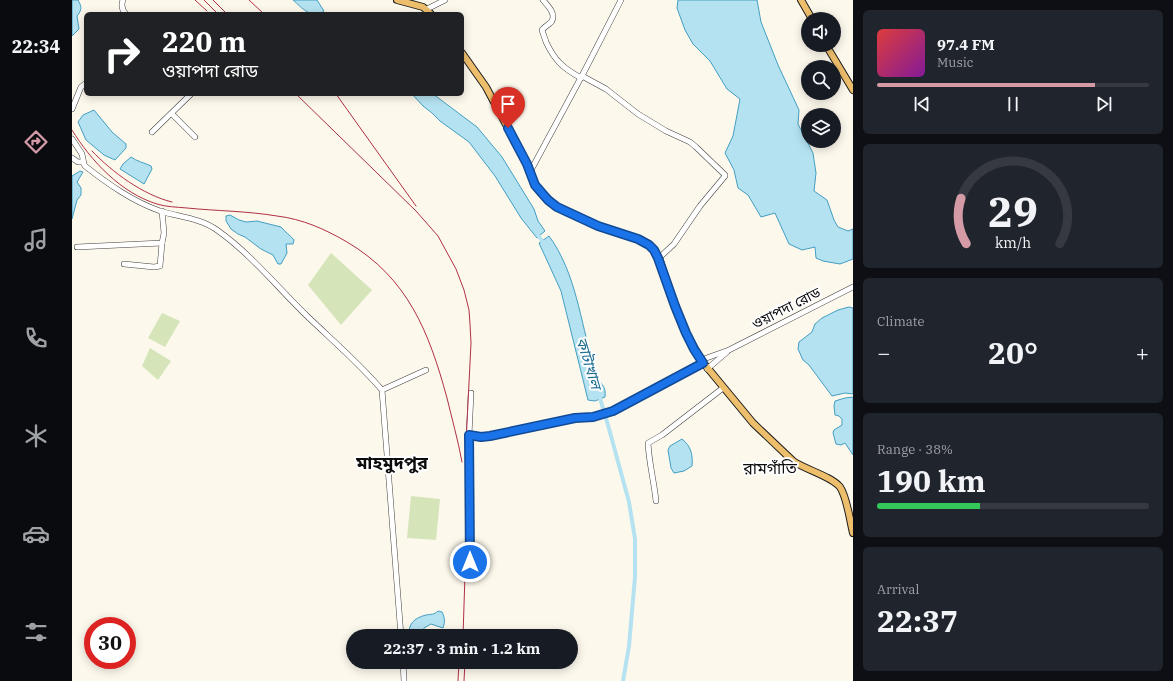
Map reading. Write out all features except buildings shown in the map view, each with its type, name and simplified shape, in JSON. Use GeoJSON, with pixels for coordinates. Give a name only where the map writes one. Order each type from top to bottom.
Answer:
{"type":"FeatureCollection","features":[{"type":"Feature","properties":{"kind":"main road"},"geometry":{"type":"LineString","coordinates":[[397,0],[423,7],[429,12]]}},
{"type":"Feature","properties":{"kind":"main road"},"geometry":{"type":"LineString","coordinates":[[801,0],[808,12]]}},
{"type":"Feature","properties":{"kind":"main road"},"geometry":{"type":"LineString","coordinates":[[830,52],[853,90]]}},
{"type":"Feature","properties":{"kind":"main road"},"geometry":{"type":"LineString","coordinates":[[464,56],[486,87],[530,172],[535,185],[548,200],[557,207],[598,226],[638,239],[649,245],[654,250],[686,333],[702,362],[753,423],[793,461],[840,486],[845,496],[853,533]]}},
{"type":"Feature","properties":{"kind":"street"},"geometry":{"type":"LineString","coordinates":[[123,0],[122,4],[124,12]]}},
{"type":"Feature","properties":{"kind":"street"},"geometry":{"type":"LineString","coordinates":[[429,12],[445,0]]}},
{"type":"Feature","properties":{"kind":"street"},"geometry":{"type":"LineString","coordinates":[[543,0],[552,13],[552,20],[542,30],[551,51],[558,62],[573,74],[606,89],[638,114],[666,131],[690,142],[725,175],[700,206],[674,244],[658,258]]}},
{"type":"Feature","properties":{"kind":"street"},"geometry":{"type":"LineString","coordinates":[[530,172],[621,0]]}},
{"type":"Feature","properties":{"kind":"street"},"geometry":{"type":"LineString","coordinates":[[72,109],[81,87],[84,85]]}},
{"type":"Feature","properties":{"kind":"street"},"geometry":{"type":"LineString","coordinates":[[152,132],[189,96]]}},
{"type":"Feature","properties":{"kind":"street"},"geometry":{"type":"LineString","coordinates":[[172,114],[195,137]]}},
{"type":"Feature","properties":{"kind":"street"},"geometry":{"type":"LineString","coordinates":[[72,138],[82,154],[85,166],[113,187],[132,199],[162,211],[197,220],[216,230],[250,258],[306,315],[365,371],[382,390],[400,629]]}},
{"type":"Feature","properties":{"kind":"street"},"geometry":{"type":"LineString","coordinates":[[72,158],[78,162],[83,162]]}},
{"type":"Feature","properties":{"kind":"street"},"geometry":{"type":"LineString","coordinates":[[124,264],[154,267],[160,266],[164,233],[162,211]]}},
{"type":"Feature","properties":{"kind":"street"},"geometry":{"type":"LineString","coordinates":[[77,247],[151,245],[162,243]]}},
{"type":"Feature","properties":{"kind":"street","name":"ওয়াপদা রোড"},"geometry":{"type":"LineString","coordinates":[[469,435],[485,437],[575,418],[593,417],[613,411],[702,362],[729,350],[853,287]]}},
{"type":"Feature","properties":{"kind":"street","name":"ওয়াপদা রোড"},"geometry":{"type":"LineString","coordinates":[[708,369],[729,350]]}},
{"type":"Feature","properties":{"kind":"street"},"geometry":{"type":"LineString","coordinates":[[382,390],[426,370]]}},
{"type":"Feature","properties":{"kind":"street"},"geometry":{"type":"LineString","coordinates":[[656,501],[649,460],[648,444],[723,388]]}},
{"type":"Feature","properties":{"kind":"street"},"geometry":{"type":"LineString","coordinates":[[471,393],[469,435],[470,562],[483,567]]}},
{"type":"Feature","properties":{"kind":"street"},"geometry":{"type":"LineString","coordinates":[[403,669],[404,681]]}},
{"type":"Feature","properties":{"kind":"green space"},"geometry":{"type":"Polygon","coordinates":[[[331,253],[372,290],[341,325],[308,285],[331,253]]]}},
{"type":"Feature","properties":{"kind":"green space"},"geometry":{"type":"Polygon","coordinates":[[[162,313],[180,321],[165,347],[148,338],[162,313]]]}},
{"type":"Feature","properties":{"kind":"green space"},"geometry":{"type":"Polygon","coordinates":[[[150,348],[171,361],[158,380],[142,366],[150,348]]]}},
{"type":"Feature","properties":{"kind":"green space"},"geometry":{"type":"Polygon","coordinates":[[[411,496],[440,499],[436,540],[407,538],[411,496]]]}},
{"type":"Feature","properties":{"kind":"water"},"geometry":{"type":"Polygon","coordinates":[[[72,0],[78,0],[81,8],[77,16],[79,29],[72,36],[72,0]]]}},
{"type":"Feature","properties":{"kind":"water"},"geometry":{"type":"Polygon","coordinates":[[[293,0],[317,0],[324,11],[307,12],[293,0]]]}},
{"type":"Feature","properties":{"kind":"water"},"geometry":{"type":"Polygon","coordinates":[[[678,0],[757,0],[761,22],[778,65],[799,110],[798,124],[801,130],[801,148],[810,148],[813,153],[816,173],[814,191],[827,200],[838,227],[848,231],[853,229],[853,259],[840,264],[823,261],[816,258],[815,247],[802,250],[789,244],[775,213],[761,217],[748,195],[738,188],[734,170],[725,153],[733,136],[740,99],[727,89],[710,61],[693,44],[685,30],[677,8],[678,0]]]}},
{"type":"Feature","properties":{"kind":"water"},"geometry":{"type":"Polygon","coordinates":[[[414,96],[436,96],[477,127],[502,157],[534,209],[538,221],[545,231],[537,238],[521,218],[495,176],[469,142],[440,121],[414,96]]]}},
{"type":"Feature","properties":{"kind":"water"},"geometry":{"type":"Polygon","coordinates":[[[94,110],[112,132],[126,144],[126,148],[115,160],[104,155],[86,140],[78,122],[83,115],[94,110]]]}},
{"type":"Feature","properties":{"kind":"water"},"geometry":{"type":"Polygon","coordinates":[[[131,157],[151,166],[152,169],[144,184],[120,169],[131,157]]]}},
{"type":"Feature","properties":{"kind":"water"},"geometry":{"type":"Polygon","coordinates":[[[80,171],[83,172],[77,182],[81,188],[81,195],[77,200],[72,219],[72,176],[80,171]]]}},
{"type":"Feature","properties":{"kind":"water"},"geometry":{"type":"Polygon","coordinates":[[[230,215],[246,222],[257,221],[281,227],[294,240],[293,244],[286,244],[287,253],[281,264],[278,264],[273,255],[261,249],[231,229],[226,221],[226,216],[230,215]]]}},
{"type":"Feature","properties":{"kind":"water"},"geometry":{"type":"Polygon","coordinates":[[[549,236],[558,250],[571,281],[597,376],[605,390],[605,397],[595,401],[588,400],[561,291],[539,243],[549,236]]]}},
{"type":"Feature","properties":{"kind":"water"},"geometry":{"type":"Polygon","coordinates":[[[849,307],[853,308],[853,394],[845,393],[832,396],[809,365],[803,360],[798,349],[799,342],[812,332],[815,324],[822,318],[838,310],[849,307]]]}},
{"type":"Feature","properties":{"kind":"water"},"geometry":{"type":"Polygon","coordinates":[[[853,397],[853,455],[845,443],[841,445],[836,444],[833,433],[834,430],[842,425],[842,419],[835,415],[835,401],[853,397]]]}},
{"type":"Feature","properties":{"kind":"water"},"geometry":{"type":"Polygon","coordinates":[[[682,439],[691,451],[692,466],[684,471],[674,473],[671,468],[668,450],[670,446],[682,439]]]}},
{"type":"Feature","properties":{"kind":"water"},"geometry":{"type":"Polygon","coordinates":[[[438,611],[442,612],[444,616],[443,628],[431,624],[424,629],[410,629],[415,620],[422,616],[434,614],[438,611]]]}},
{"type":"Feature","properties":{"kind":"waterway","name":"কাটাখাল"},"geometry":{"type":"LineString","coordinates":[[536,232],[544,244]]}},
{"type":"Feature","properties":{"kind":"waterway","name":"কাটাখাল"},"geometry":{"type":"LineString","coordinates":[[599,395],[629,502],[635,539],[635,577],[629,646],[623,681]]}},
{"type":"Feature","properties":{"kind":"railway"},"geometry":{"type":"LineString","coordinates":[[195,0],[207,11]]}},
{"type":"Feature","properties":{"kind":"railway"},"geometry":{"type":"LineString","coordinates":[[204,0],[216,12]]}},
{"type":"Feature","properties":{"kind":"railway"},"geometry":{"type":"LineString","coordinates":[[213,0],[225,12]]}},
{"type":"Feature","properties":{"kind":"railway"},"geometry":{"type":"LineString","coordinates":[[249,0],[262,12]]}},
{"type":"Feature","properties":{"kind":"railway"},"geometry":{"type":"LineString","coordinates":[[298,96],[416,211],[438,236],[456,269],[464,290],[469,310],[471,343],[466,443],[466,544],[463,629]]}},
{"type":"Feature","properties":{"kind":"railway"},"geometry":{"type":"LineString","coordinates":[[337,96],[416,206]]}},
{"type":"Feature","properties":{"kind":"railway"},"geometry":{"type":"LineString","coordinates":[[72,130],[88,153],[108,174],[119,184],[144,199],[168,206],[286,217],[313,225],[330,233],[368,256],[386,272],[401,290],[424,329],[447,398],[462,462]]}},
{"type":"Feature","properties":{"kind":"railway"},"geometry":{"type":"LineString","coordinates":[[92,151],[118,175],[150,194],[172,202]]}},
{"type":"Feature","properties":{"kind":"railway"},"geometry":{"type":"LineString","coordinates":[[458,681],[459,669]]}},
{"type":"Feature","properties":{"kind":"railway"},"geometry":{"type":"LineString","coordinates":[[464,681],[465,669]]}},
{"type":"Feature","properties":{"kind":"district","name":"মাহমুদপুর"},"geometry":{"type":"Point","coordinates":[392,462]}},
{"type":"Feature","properties":{"kind":"district","name":"রামগাঁতি"},"geometry":{"type":"Point","coordinates":[770,468]}},
{"type":"Feature","properties":{"kind":"route"},"geometry":{"type":"LineString","coordinates":[[470,562],[469,435],[481,437],[490,436],[575,418],[593,417],[613,411],[703,363],[686,333],[654,250],[649,245],[638,239],[598,226],[557,207],[548,200],[535,185],[527,164],[508,128]]}}]}
